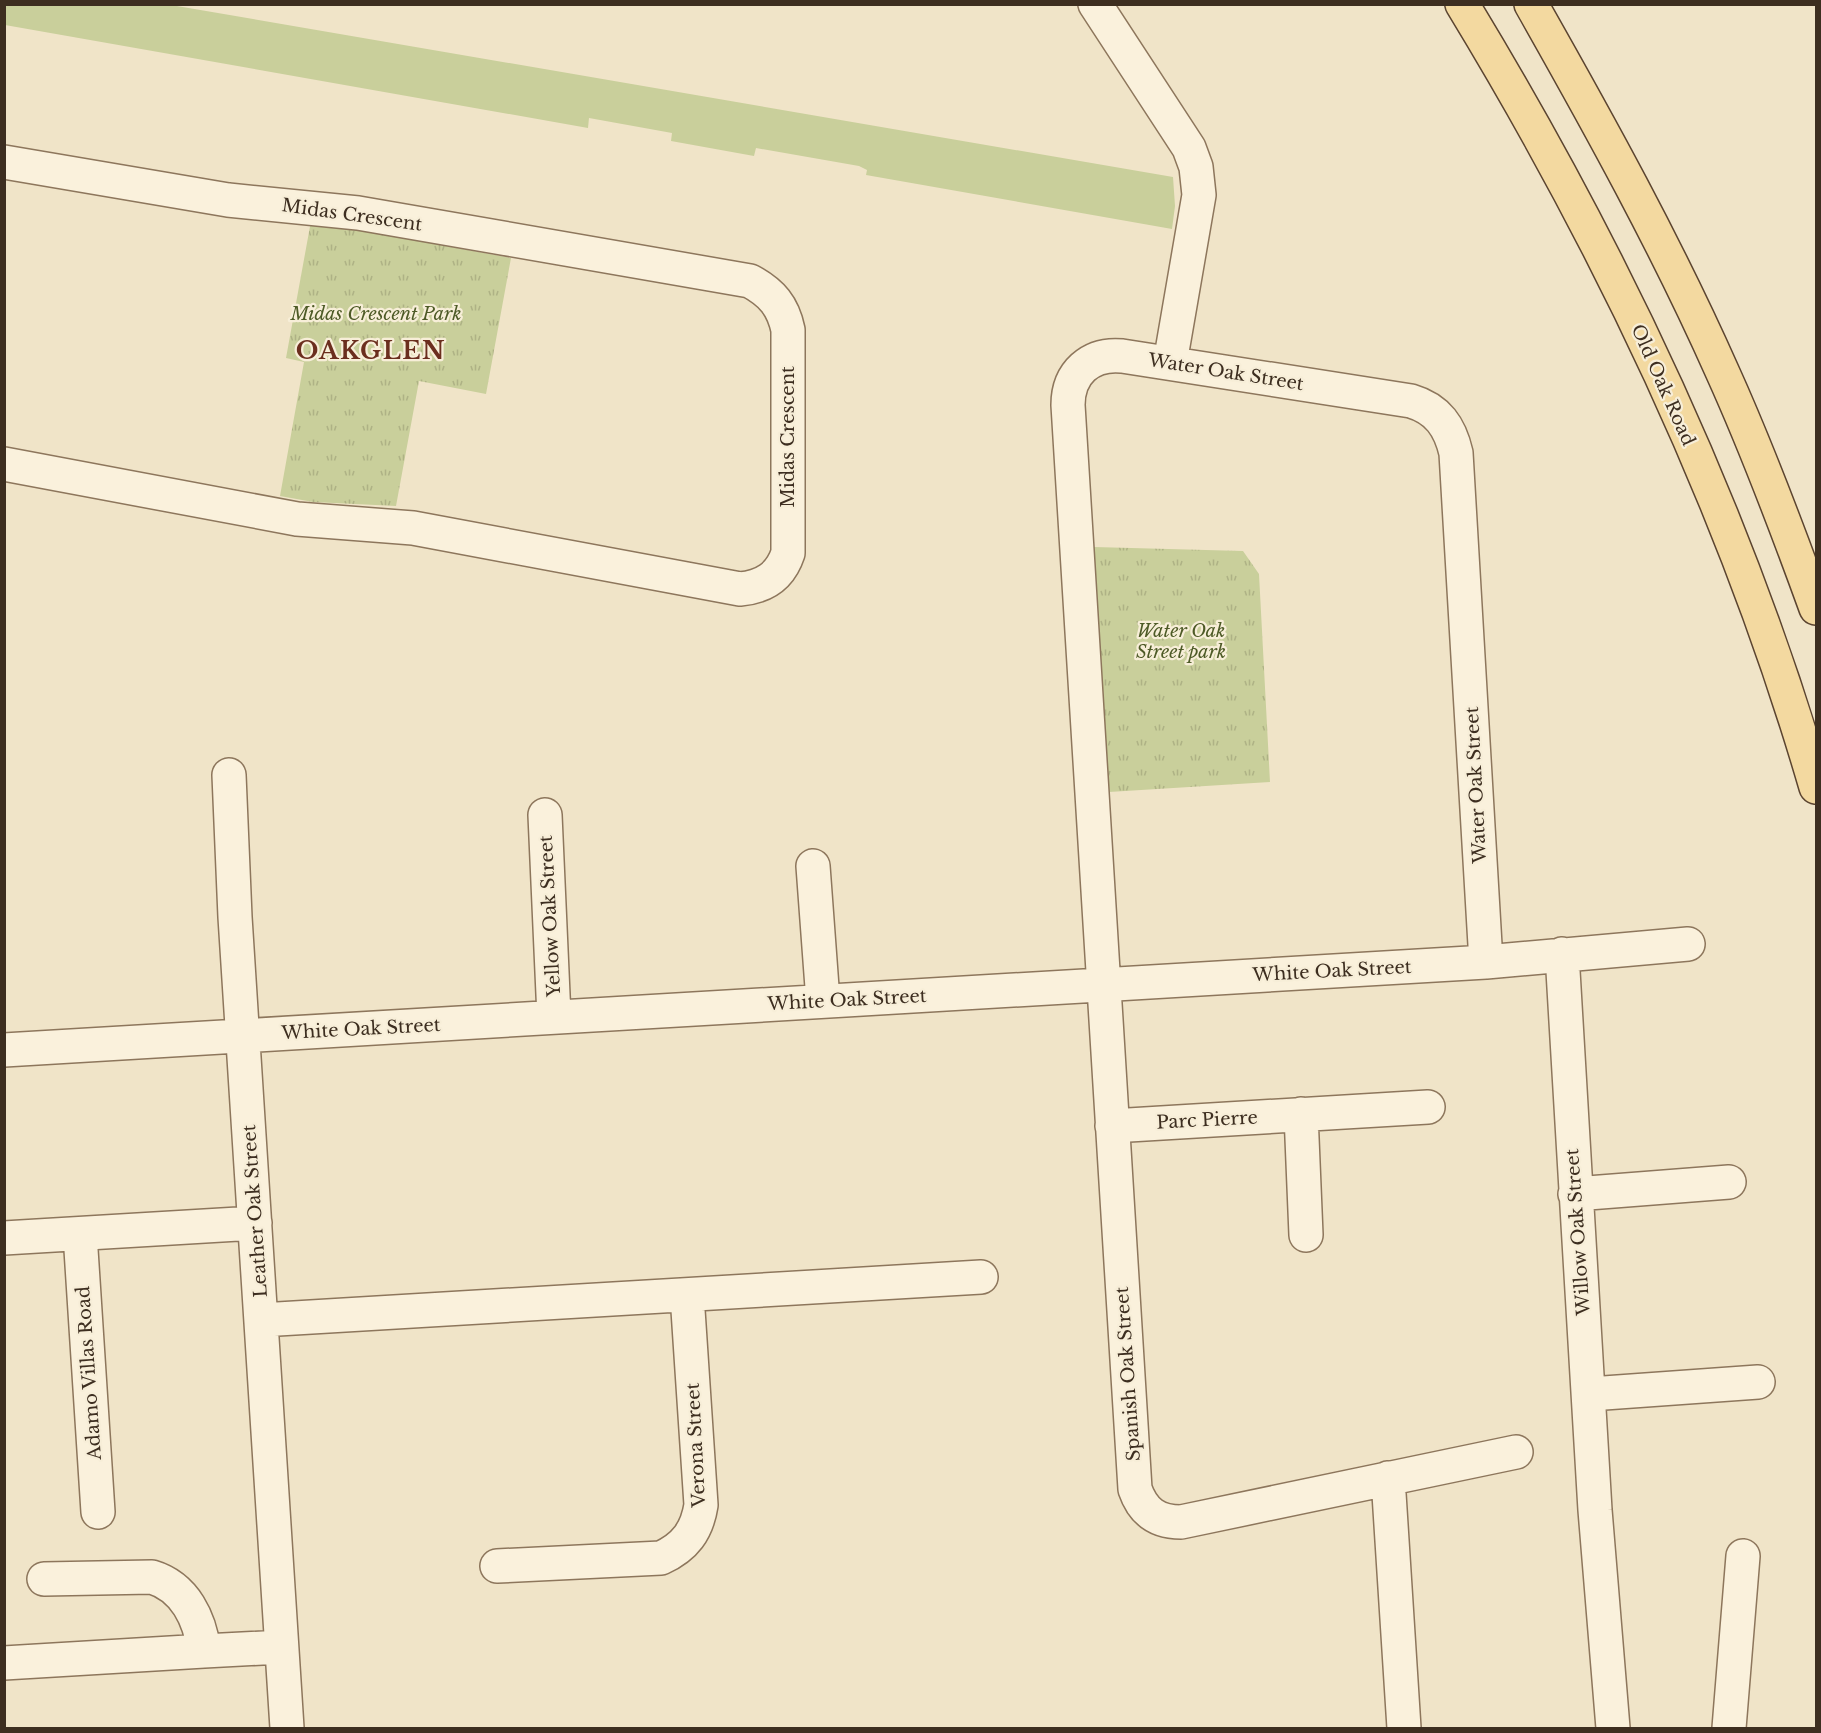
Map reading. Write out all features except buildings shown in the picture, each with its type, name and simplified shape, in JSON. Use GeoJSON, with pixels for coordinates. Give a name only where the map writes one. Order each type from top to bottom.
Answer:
{"type":"FeatureCollection","features":[{"type":"Feature","properties":{"kind":"main road","name":"Old Oak Road"},"geometry":{"type":"LineString","coordinates":[[1462,4],[1513,88],[1577,206],[1650,354],[1718,507],[1765,633],[1816,787]]}},
{"type":"Feature","properties":{"kind":"main road"},"geometry":{"type":"LineString","coordinates":[[1531,4],[1657,233],[1722,371],[1778,503],[1816,608]]}},
{"type":"Feature","properties":{"kind":"street"},"geometry":{"type":"LineString","coordinates":[[1095,4],[1189,148],[1196,166],[1199,195],[1170,363]]}},
{"type":"Feature","properties":{"kind":"street","name":"Midas Crescent"},"geometry":{"type":"LineString","coordinates":[[4,162],[199,196],[358,213],[750,281],[762,288],[778,303],[788,330],[788,553],[779,571],[764,584],[740,589],[413,528],[297,519],[4,464]]}},
{"type":"Feature","properties":{"kind":"street","name":"Water Oak Street"},"geometry":{"type":"LineString","coordinates":[[1104,984],[1068,394],[1077,373],[1092,360],[1112,355],[1411,401],[1438,415],[1453,437],[1456,453],[1486,962]]}},
{"type":"Feature","properties":{"kind":"street","name":"Leather Oak Street"},"geometry":{"type":"LineString","coordinates":[[229,775],[235,916],[287,1728]]}},
{"type":"Feature","properties":{"kind":"street","name":"Yellow Oak Street"},"geometry":{"type":"LineString","coordinates":[[545,815],[554,1017]]}},
{"type":"Feature","properties":{"kind":"street"},"geometry":{"type":"LineString","coordinates":[[813,866],[823,1001]]}},
{"type":"Feature","properties":{"kind":"street","name":"White Oak Street"},"geometry":{"type":"LineString","coordinates":[[4,1050],[1486,962],[1688,944]]}},
{"type":"Feature","properties":{"kind":"street","name":"Willow Oak Street"},"geometry":{"type":"LineString","coordinates":[[1562,954],[1575,1194],[1590,1394],[1595,1510],[1612,1728]]}},
{"type":"Feature","properties":{"kind":"street","name":"Spanish Oak Street"},"geometry":{"type":"LineString","coordinates":[[1104,984],[1135,1489],[1145,1509],[1161,1520],[1181,1522],[1516,1452]]}},
{"type":"Feature","properties":{"kind":"street","name":"Parc Pierre"},"geometry":{"type":"LineString","coordinates":[[1112,1126],[1428,1107]]}},
{"type":"Feature","properties":{"kind":"street"},"geometry":{"type":"LineString","coordinates":[[1301,1114],[1306,1234]]}},
{"type":"Feature","properties":{"kind":"street"},"geometry":{"type":"LineString","coordinates":[[1575,1194],[1729,1182]]}},
{"type":"Feature","properties":{"kind":"street"},"geometry":{"type":"LineString","coordinates":[[4,1238],[255,1223]]}},
{"type":"Feature","properties":{"kind":"street","name":"Adamo Villas Road"},"geometry":{"type":"LineString","coordinates":[[80,1234],[98,1512]]}},
{"type":"Feature","properties":{"kind":"street"},"geometry":{"type":"LineString","coordinates":[[261,1320],[981,1277]]}},
{"type":"Feature","properties":{"kind":"street","name":"Verona Street"},"geometry":{"type":"LineString","coordinates":[[497,1566],[661,1558],[675,1552],[694,1531],[701,1505],[687,1295]]}},
{"type":"Feature","properties":{"kind":"street"},"geometry":{"type":"LineString","coordinates":[[1590,1394],[1758,1382]]}},
{"type":"Feature","properties":{"kind":"street"},"geometry":{"type":"LineString","coordinates":[[1388,1478],[1404,1728]]}},
{"type":"Feature","properties":{"kind":"street"},"geometry":{"type":"LineString","coordinates":[[1729,1728],[1743,1556]]}},
{"type":"Feature","properties":{"kind":"street"},"geometry":{"type":"LineString","coordinates":[[44,1579],[152,1577],[164,1581],[176,1588],[191,1609],[202,1636],[204,1651]]}},
{"type":"Feature","properties":{"kind":"street"},"geometry":{"type":"LineString","coordinates":[[4,1663],[281,1647]]}},
{"type":"Feature","properties":{"kind":"green space"},"geometry":{"type":"Polygon","coordinates":[[[4,5],[171,5],[1173,177],[1175,206],[1172,229],[866,175],[867,170],[859,166],[756,148],[754,156],[671,141],[672,133],[589,118],[588,128],[5,25],[4,5]]]}},
{"type":"Feature","properties":{"kind":"green space","name":"Midas Crescent Park"},"geometry":{"type":"Polygon","coordinates":[[[311,221],[511,258],[486,394],[419,381],[396,506],[313,502],[280,496],[304,362],[286,358],[311,221]]]}},
{"type":"Feature","properties":{"kind":"green space","name":"Water Oak Street park"},"geometry":{"type":"Polygon","coordinates":[[[1094,547],[1243,551],[1259,574],[1270,782],[1109,792],[1094,547]]]}},
{"type":"Feature","properties":{"kind":"district","name":"OAKGLEN"},"geometry":{"type":"Point","coordinates":[371,350]}}]}
